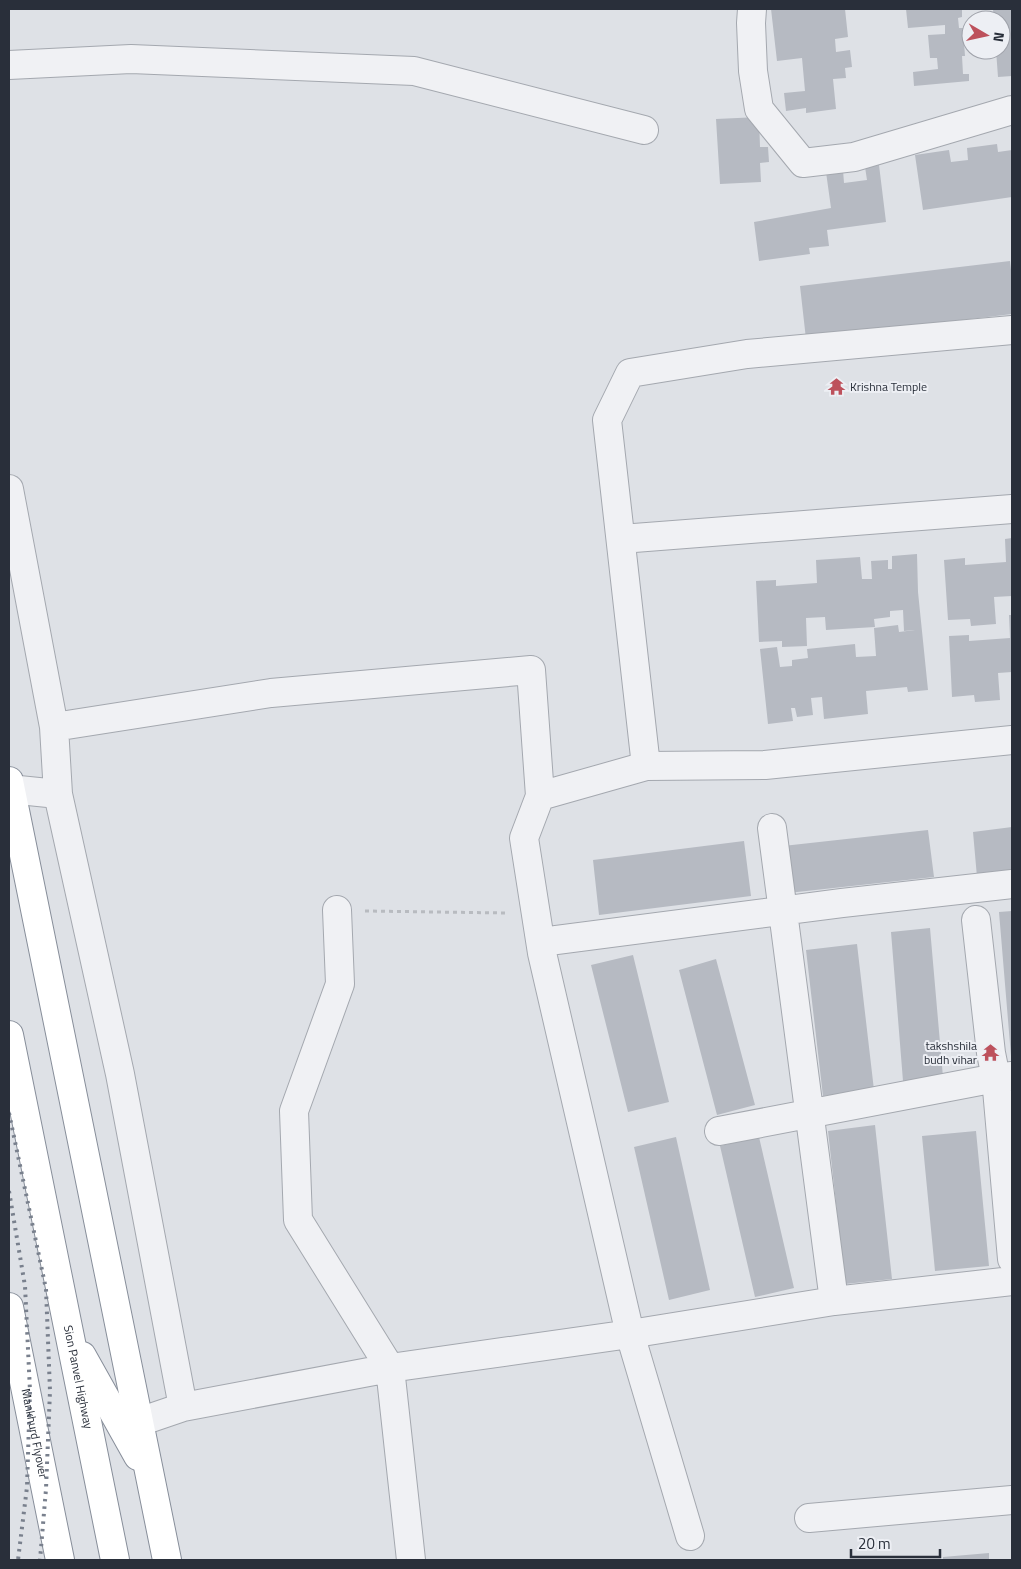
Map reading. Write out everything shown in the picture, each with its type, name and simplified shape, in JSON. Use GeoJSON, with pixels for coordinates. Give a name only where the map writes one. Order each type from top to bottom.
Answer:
{"type":"FeatureCollection","features":[{"type":"Feature","properties":{"kind":"highway"},"geometry":{"type":"LineString","coordinates":[[9,787],[18,868],[139,1422],[167,1560]]}},
{"type":"Feature","properties":{"kind":"highway","name":"Sion Panvel Highway"},"geometry":{"type":"LineString","coordinates":[[9,1035],[115,1560]]}},
{"type":"Feature","properties":{"kind":"highway","name":"Mankhurd Flyover"},"geometry":{"type":"LineString","coordinates":[[9,1307],[60,1560]]}},
{"type":"Feature","properties":{"kind":"highway"},"geometry":{"type":"LineString","coordinates":[[69,1333],[150,1476]]}},
{"type":"Feature","properties":{"kind":"street"},"geometry":{"type":"LineString","coordinates":[[752,9],[752,71],[759,109],[803,163],[854,157],[1012,110]]}},
{"type":"Feature","properties":{"kind":"street"},"geometry":{"type":"LineString","coordinates":[[9,65],[131,59],[414,71],[644,130]]}},
{"type":"Feature","properties":{"kind":"street"},"geometry":{"type":"LineString","coordinates":[[646,766],[607,420],[630,373],[747,354],[1012,330]]}},
{"type":"Feature","properties":{"kind":"street"},"geometry":{"type":"LineString","coordinates":[[9,490],[54,727],[58,794],[120,1074],[183,1407]]}},
{"type":"Feature","properties":{"kind":"street"},"geometry":{"type":"LineString","coordinates":[[620,539],[1012,510]]}},
{"type":"Feature","properties":{"kind":"street"},"geometry":{"type":"LineString","coordinates":[[54,727],[271,693],[531,670],[540,796],[524,838],[541,942],[630,1334],[690,1536]]}},
{"type":"Feature","properties":{"kind":"street"},"geometry":{"type":"LineString","coordinates":[[540,796],[646,766],[765,765],[1012,740]]}},
{"type":"Feature","properties":{"kind":"street"},"geometry":{"type":"LineString","coordinates":[[9,787],[58,794]]}},
{"type":"Feature","properties":{"kind":"street"},"geometry":{"type":"LineString","coordinates":[[772,828],[834,1301]]}},
{"type":"Feature","properties":{"kind":"street"},"geometry":{"type":"LineString","coordinates":[[541,942],[1012,884]]}},
{"type":"Feature","properties":{"kind":"street"},"geometry":{"type":"LineString","coordinates":[[337,910],[340,984],[294,1111],[298,1220],[390,1368],[411,1560]]}},
{"type":"Feature","properties":{"kind":"street"},"geometry":{"type":"LineString","coordinates":[[976,920],[991,1053],[1004,1077],[1012,1259]]}},
{"type":"Feature","properties":{"kind":"street"},"geometry":{"type":"LineString","coordinates":[[719,1131],[1004,1077]]}},
{"type":"Feature","properties":{"kind":"street"},"geometry":{"type":"LineString","coordinates":[[139,1422],[183,1407],[390,1368],[630,1334],[834,1301],[1012,1281]]}},
{"type":"Feature","properties":{"kind":"street"},"geometry":{"type":"LineString","coordinates":[[809,1518],[1012,1500]]}},
{"type":"Feature","properties":{"kind":"path"},"geometry":{"type":"LineString","coordinates":[[337,910],[536,914]]}},
{"type":"Feature","properties":{"kind":"building"},"geometry":{"type":"Polygon","coordinates":[[[771,9],[845,9],[848,37],[835,39],[836,52],[850,50],[852,67],[845,68],[846,78],[833,79],[836,109],[806,113],[806,108],[786,111],[784,93],[805,91],[802,58],[777,61],[771,9]]]}},
{"type":"Feature","properties":{"kind":"building"},"geometry":{"type":"Polygon","coordinates":[[[906,9],[962,9],[961,17],[958,18],[959,28],[961,28],[961,60],[963,74],[969,74],[969,81],[914,86],[913,72],[938,69],[937,58],[930,58],[928,35],[945,34],[945,25],[908,28],[906,9]]]}},
{"type":"Feature","properties":{"kind":"building"},"geometry":{"type":"Polygon","coordinates":[[[1012,9],[1012,76],[998,77],[997,60],[1011,60],[1011,10],[993,10],[1012,9]]]}},
{"type":"Feature","properties":{"kind":"building"},"geometry":{"type":"Polygon","coordinates":[[[759,117],[760,147],[768,147],[769,162],[760,163],[761,182],[720,184],[716,119],[759,117]]]}},
{"type":"Feature","properties":{"kind":"building"},"geometry":{"type":"Polygon","coordinates":[[[997,144],[998,152],[1012,150],[1012,197],[923,210],[915,155],[949,150],[951,162],[968,160],[967,148],[997,144]]]}},
{"type":"Feature","properties":{"kind":"building"},"geometry":{"type":"Polygon","coordinates":[[[879,165],[886,222],[827,230],[829,246],[809,248],[810,254],[759,261],[754,222],[831,208],[826,172],[843,170],[844,183],[867,180],[865,167],[879,165]]]}},
{"type":"Feature","properties":{"kind":"building"},"geometry":{"type":"Polygon","coordinates":[[[1010,261],[1012,314],[806,339],[800,286],[1010,261]]]}},
{"type":"Feature","properties":{"kind":"building"},"geometry":{"type":"Polygon","coordinates":[[[1012,538],[1012,596],[994,597],[996,624],[971,626],[970,619],[948,620],[944,560],[965,558],[965,565],[1006,562],[1005,539],[1012,538]]]}},
{"type":"Feature","properties":{"kind":"building"},"geometry":{"type":"Polygon","coordinates":[[[917,554],[918,592],[928,690],[908,692],[907,687],[866,691],[868,714],[824,719],[822,697],[811,698],[813,715],[797,717],[795,708],[791,708],[793,721],[768,724],[760,649],[777,647],[780,667],[792,666],[792,660],[808,658],[807,649],[855,644],[856,657],[876,656],[874,628],[898,625],[899,632],[915,630],[904,631],[903,610],[890,611],[890,617],[874,619],[875,627],[826,630],[825,617],[806,618],[807,646],[782,647],[782,641],[759,642],[756,581],[776,580],[776,586],[817,583],[816,560],[860,557],[862,579],[872,579],[871,561],[888,560],[888,569],[892,569],[892,556],[917,554]]]}},
{"type":"Feature","properties":{"kind":"building"},"geometry":{"type":"Polygon","coordinates":[[[1009,615],[1012,615],[1012,672],[998,673],[1000,700],[975,702],[974,695],[952,697],[949,636],[969,635],[969,641],[1010,638],[1009,615]]]}},
{"type":"Feature","properties":{"kind":"building"},"geometry":{"type":"Polygon","coordinates":[[[1012,827],[1012,873],[977,877],[973,832],[1012,827]]]}},
{"type":"Feature","properties":{"kind":"building"},"geometry":{"type":"Polygon","coordinates":[[[928,830],[934,877],[788,893],[783,846],[928,830]]]}},
{"type":"Feature","properties":{"kind":"building"},"geometry":{"type":"Polygon","coordinates":[[[744,841],[751,896],[599,915],[593,860],[744,841]]]}},
{"type":"Feature","properties":{"kind":"building"},"geometry":{"type":"Polygon","coordinates":[[[1012,911],[1012,1056],[1011,1056],[999,912],[1012,911]]]}},
{"type":"Feature","properties":{"kind":"building"},"geometry":{"type":"Polygon","coordinates":[[[930,928],[943,1077],[903,1081],[891,932],[930,928]]]}},
{"type":"Feature","properties":{"kind":"building"},"geometry":{"type":"Polygon","coordinates":[[[857,944],[874,1090],[823,1096],[806,950],[857,944]]]}},
{"type":"Feature","properties":{"kind":"building"},"geometry":{"type":"Polygon","coordinates":[[[633,955],[669,1102],[628,1112],[591,965],[633,955]]]}},
{"type":"Feature","properties":{"kind":"building"},"geometry":{"type":"Polygon","coordinates":[[[716,959],[755,1105],[717,1115],[679,970],[716,959]]]}},
{"type":"Feature","properties":{"kind":"building"},"geometry":{"type":"Polygon","coordinates":[[[875,1125],[892,1279],[845,1284],[828,1131],[875,1125]]]}},
{"type":"Feature","properties":{"kind":"building"},"geometry":{"type":"Polygon","coordinates":[[[976,1131],[989,1266],[935,1271],[922,1136],[976,1131]]]}},
{"type":"Feature","properties":{"kind":"building"},"geometry":{"type":"Polygon","coordinates":[[[676,1137],[710,1290],[669,1300],[634,1147],[676,1137]]]}},
{"type":"Feature","properties":{"kind":"building"},"geometry":{"type":"Polygon","coordinates":[[[759,1137],[794,1288],[755,1297],[720,1146],[759,1137]]]}},
{"type":"Feature","properties":{"kind":"building"},"geometry":{"type":"Polygon","coordinates":[[[989,1553],[989,1560],[943,1560],[943,1557],[989,1553]]]}},
{"type":"Feature","properties":{"kind":"railway"},"geometry":{"type":"LineString","coordinates":[[9,1113],[46,1289],[50,1391],[46,1489],[40,1560]]}},
{"type":"Feature","properties":{"kind":"railway"},"geometry":{"type":"LineString","coordinates":[[9,1191],[25,1286],[30,1391],[27,1487],[18,1560]]}},
{"type":"Feature","properties":{"kind":"place","name":"Krishna Temple"},"geometry":{"type":"Point","coordinates":[836,387]}},
{"type":"Feature","properties":{"kind":"place","name":"takshshila budh vihar"},"geometry":{"type":"Point","coordinates":[991,1053]}}]}
